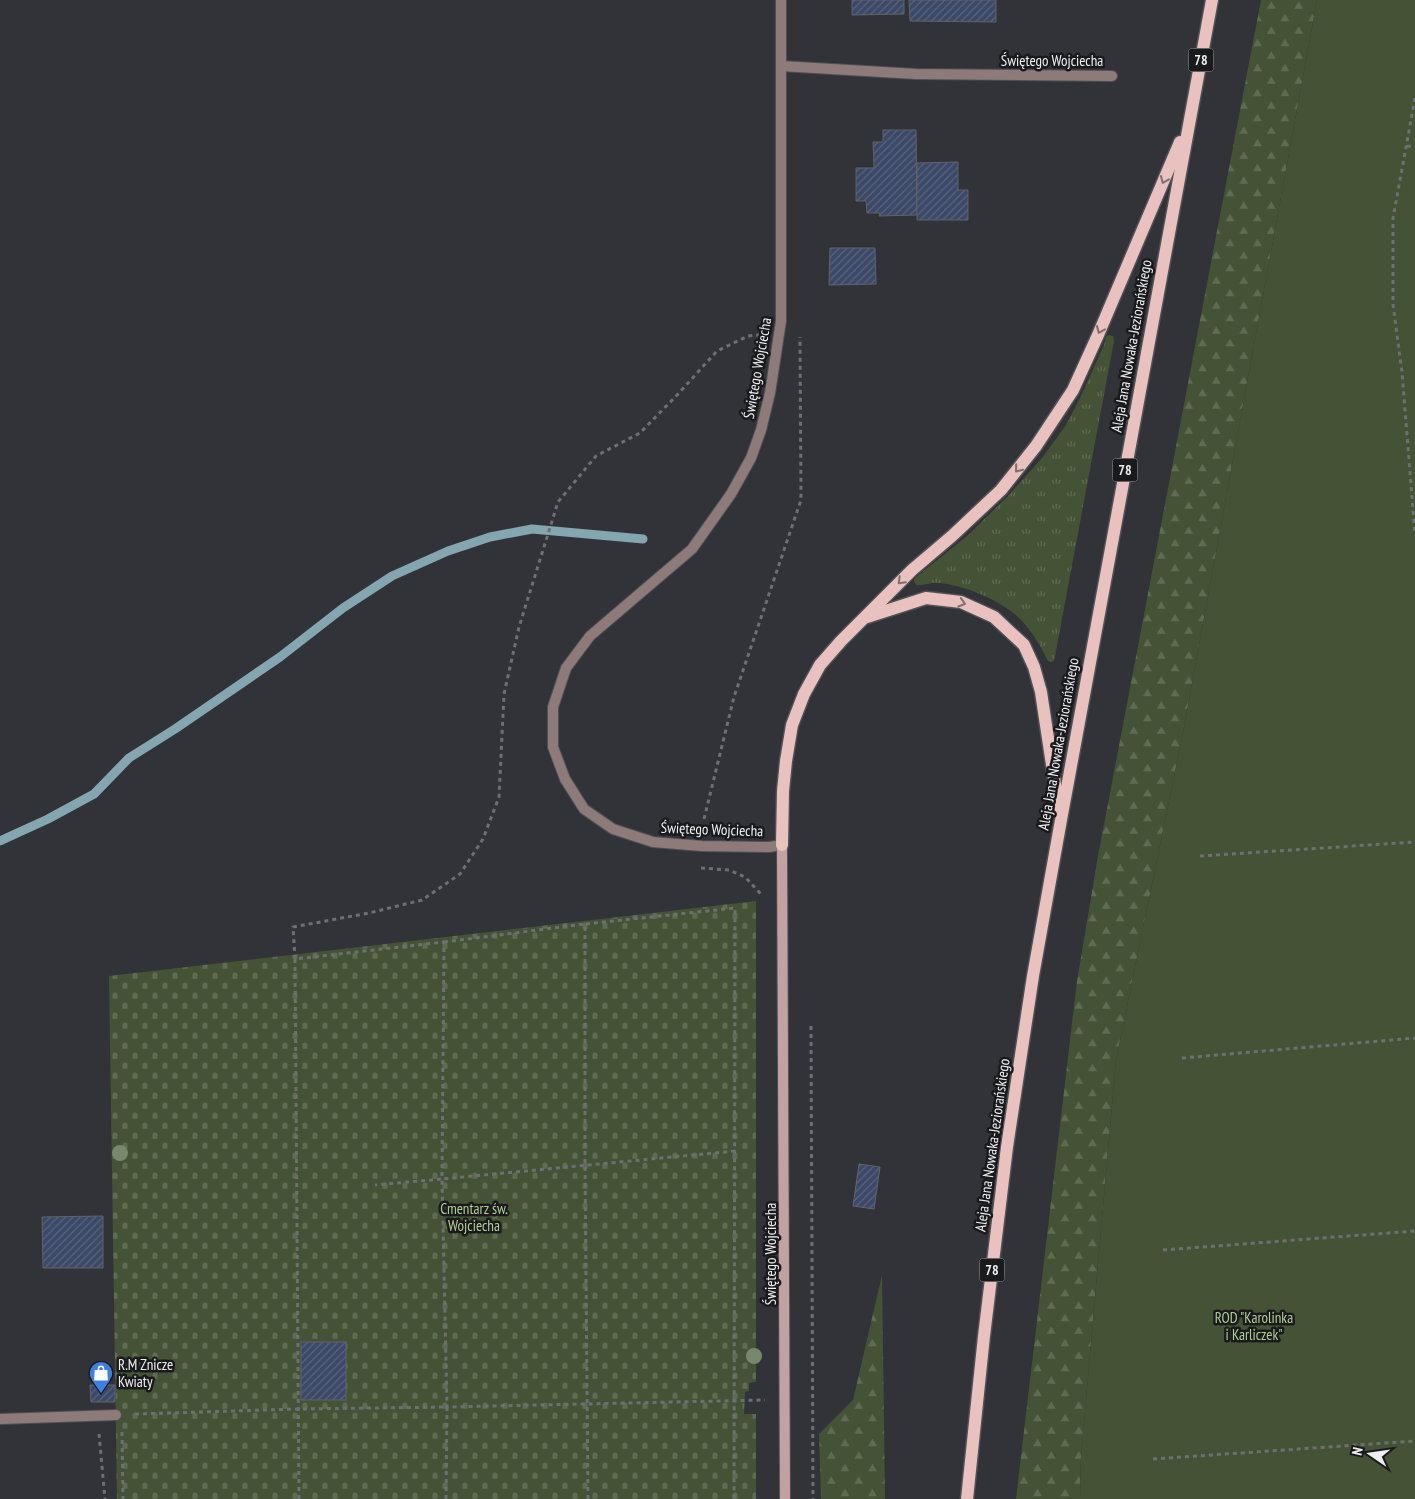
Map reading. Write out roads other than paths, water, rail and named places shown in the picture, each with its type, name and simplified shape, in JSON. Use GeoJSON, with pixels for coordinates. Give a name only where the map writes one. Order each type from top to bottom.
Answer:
{"type":"FeatureCollection","features":[{"type":"Feature","properties":{"kind":"main road","name":"Aleja Jana Nowaka-Jeziorańskiego"},"geometry":{"type":"LineString","coordinates":[[967,1499],[984,1336],[1007,1147],[1034,976],[1212,0]]}},
{"type":"Feature","properties":{"kind":"main road"},"geometry":{"type":"LineString","coordinates":[[782,845],[786,760],[792,725],[804,694],[820,665],[840,641],[912,570],[1001,490],[1036,446],[1076,382],[1190,119]]}},
{"type":"Feature","properties":{"kind":"main road"},"geometry":{"type":"LineString","coordinates":[[864,618],[926,598],[961,602],[994,617],[1024,645],[1034,667],[1041,692],[1061,820]]}},
{"type":"Feature","properties":{"kind":"main road","name":"Świętego Wojciecha"},"geometry":{"type":"LineString","coordinates":[[782,845],[785,1499]]}},
{"type":"Feature","properties":{"kind":"street","name":"Świętego Wojciecha"},"geometry":{"type":"LineString","coordinates":[[781,0],[781,321],[770,393],[761,430],[751,458],[731,494],[692,549],[590,636],[566,668],[553,707],[553,746],[565,779],[584,809],[613,830],[653,842],[702,846],[782,845]]}},
{"type":"Feature","properties":{"kind":"street","name":"Świętego Wojciecha"},"geometry":{"type":"LineString","coordinates":[[782,66],[916,74],[1112,76]]}},
{"type":"Feature","properties":{"kind":"street"},"geometry":{"type":"LineString","coordinates":[[0,1419],[119,1415]]}},
{"type":"Feature","properties":{"kind":"waterway"},"geometry":{"type":"LineString","coordinates":[[0,841],[48,819],[94,794],[129,758],[280,657],[343,608],[392,576],[448,551],[490,537],[532,529],[643,539]]}},
{"type":"Feature","properties":{"kind":"place","name":"R.M Znicze Kwiaty"},"geometry":{"type":"Point","coordinates":[101,1394]}},
{"type":"Feature","properties":{"kind":"park label","name":"Cmentarz św. Wojciecha"},"geometry":{"type":"Point","coordinates":[474,1216]}},
{"type":"Feature","properties":{"kind":"park label","name":"ROD \"Karolinka i Karliczek\""},"geometry":{"type":"Point","coordinates":[1254,1326]}}]}
